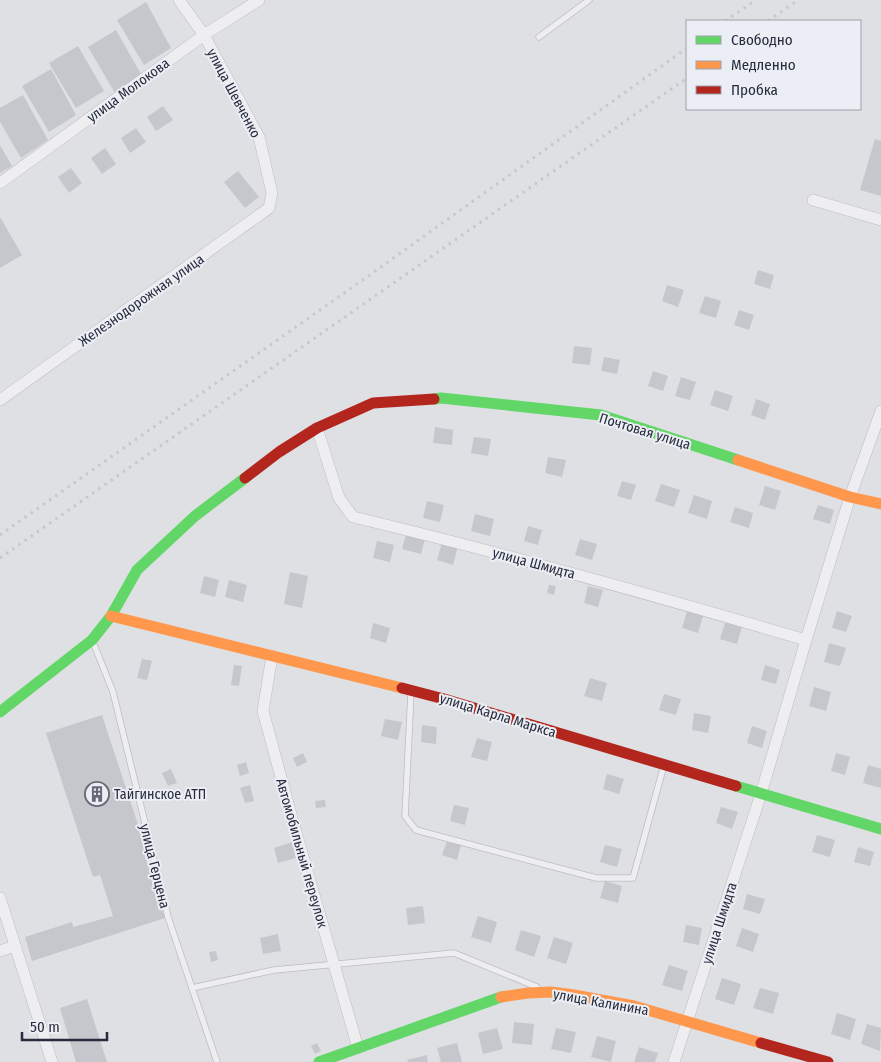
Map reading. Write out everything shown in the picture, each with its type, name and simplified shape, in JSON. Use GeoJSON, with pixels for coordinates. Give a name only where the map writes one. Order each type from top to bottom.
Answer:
{"type":"FeatureCollection","features":[{"type":"Feature","properties":{"kind":"street","name":"улица Шевченко"},"geometry":{"type":"LineString","coordinates":[[179,0],[204,35],[259,137],[272,193]]}},
{"type":"Feature","properties":{"kind":"street","name":"улица Молокова"},"geometry":{"type":"LineString","coordinates":[[0,183],[204,35],[259,0]]}},
{"type":"Feature","properties":{"kind":"street","name":"Железнодорожная улица"},"geometry":{"type":"LineString","coordinates":[[0,400],[269,208],[272,193]]}},
{"type":"Feature","properties":{"kind":"street"},"geometry":{"type":"LineString","coordinates":[[813,200],[881,220]]}},
{"type":"Feature","properties":{"kind":"street","name":"Почтовая улица"},"geometry":{"type":"LineString","coordinates":[[0,712],[92,640],[111,616],[137,570],[195,516],[279,452],[317,428],[374,403],[441,398],[601,416],[850,497],[881,504]]}},
{"type":"Feature","properties":{"kind":"street","name":"улица Шмидта"},"geometry":{"type":"LineString","coordinates":[[674,1062],[761,794],[850,497],[881,411]]}},
{"type":"Feature","properties":{"kind":"street","name":"улица Шмидта"},"geometry":{"type":"LineString","coordinates":[[317,428],[339,498],[353,517],[445,538],[643,592],[806,640]]}},
{"type":"Feature","properties":{"kind":"street","name":"улица Карла Маркса"},"geometry":{"type":"LineString","coordinates":[[111,616],[444,699],[881,829]]}},
{"type":"Feature","properties":{"kind":"street","name":"Автомобильный переулок"},"geometry":{"type":"LineString","coordinates":[[272,656],[263,711],[358,1048]]}},
{"type":"Feature","properties":{"kind":"street"},"geometry":{"type":"LineString","coordinates":[[0,898],[52,1062]]}},
{"type":"Feature","properties":{"kind":"street"},"geometry":{"type":"LineString","coordinates":[[0,951],[15,946]]}},
{"type":"Feature","properties":{"kind":"street","name":"улица Калинина"},"geometry":{"type":"LineString","coordinates":[[319,1062],[501,997],[528,992],[551,992],[574,994],[634,1006],[828,1062]]}},
{"type":"Feature","properties":{"kind":"lane"},"geometry":{"type":"LineString","coordinates":[[539,37],[589,0]]}},
{"type":"Feature","properties":{"kind":"lane","name":"улица Герцена"},"geometry":{"type":"LineString","coordinates":[[92,640],[113,692],[168,917],[218,1062]]}},
{"type":"Feature","properties":{"kind":"lane"},"geometry":{"type":"LineString","coordinates":[[411,690],[405,816],[416,830],[596,878],[633,878],[664,765]]}},
{"type":"Feature","properties":{"kind":"lane"},"geometry":{"type":"LineString","coordinates":[[192,988],[274,970],[454,954],[551,992]]}},
{"type":"Feature","properties":{"kind":"building"},"geometry":{"type":"Polygon","coordinates":[[[146,2],[171,48],[144,65],[117,20],[146,2]]]}},
{"type":"Feature","properties":{"kind":"building"},"geometry":{"type":"Polygon","coordinates":[[[116,30],[142,76],[115,93],[88,47],[116,30]]]}},
{"type":"Feature","properties":{"kind":"building"},"geometry":{"type":"Polygon","coordinates":[[[78,46],[104,91],[76,108],[49,63],[78,46]]]}},
{"type":"Feature","properties":{"kind":"building"},"geometry":{"type":"Polygon","coordinates":[[[51,69],[76,115],[49,132],[22,86],[51,69]]]}},
{"type":"Feature","properties":{"kind":"building"},"geometry":{"type":"Polygon","coordinates":[[[23,95],[48,140],[21,158],[0,122],[0,108],[23,95]]]}},
{"type":"Feature","properties":{"kind":"building"},"geometry":{"type":"Polygon","coordinates":[[[163,106],[173,120],[156,131],[147,117],[163,106]]]}},
{"type":"Feature","properties":{"kind":"building"},"geometry":{"type":"Polygon","coordinates":[[[136,128],[146,142],[130,153],[121,138],[136,128]]]}},
{"type":"Feature","properties":{"kind":"building"},"geometry":{"type":"Polygon","coordinates":[[[875,139],[881,141],[881,196],[860,190],[875,139]]]}},
{"type":"Feature","properties":{"kind":"building"},"geometry":{"type":"Polygon","coordinates":[[[0,145],[12,166],[0,173],[0,145]]]}},
{"type":"Feature","properties":{"kind":"building"},"geometry":{"type":"Polygon","coordinates":[[[105,148],[116,164],[102,174],[91,158],[105,148]]]}},
{"type":"Feature","properties":{"kind":"building"},"geometry":{"type":"Polygon","coordinates":[[[71,168],[82,183],[69,193],[58,177],[71,168]]]}},
{"type":"Feature","properties":{"kind":"building"},"geometry":{"type":"Polygon","coordinates":[[[238,171],[259,197],[245,208],[224,182],[238,171]]]}},
{"type":"Feature","properties":{"kind":"building"},"geometry":{"type":"Polygon","coordinates":[[[0,217],[22,255],[0,268],[0,217]]]}},
{"type":"Feature","properties":{"kind":"building"},"geometry":{"type":"Polygon","coordinates":[[[758,270],[774,275],[770,289],[754,284],[758,270]]]}},
{"type":"Feature","properties":{"kind":"building"},"geometry":{"type":"Polygon","coordinates":[[[667,285],[684,290],[678,307],[662,301],[667,285]]]}},
{"type":"Feature","properties":{"kind":"building"},"geometry":{"type":"Polygon","coordinates":[[[705,296],[721,301],[716,318],[699,313],[705,296]]]}},
{"type":"Feature","properties":{"kind":"building"},"geometry":{"type":"Polygon","coordinates":[[[739,310],[754,315],[749,330],[734,325],[739,310]]]}},
{"type":"Feature","properties":{"kind":"building"},"geometry":{"type":"Polygon","coordinates":[[[574,346],[592,348],[590,365],[572,363],[574,346]]]}},
{"type":"Feature","properties":{"kind":"building"},"geometry":{"type":"Polygon","coordinates":[[[604,357],[620,360],[617,374],[601,371],[604,357]]]}},
{"type":"Feature","properties":{"kind":"building"},"geometry":{"type":"Polygon","coordinates":[[[653,371],[668,376],[663,391],[648,386],[653,371]]]}},
{"type":"Feature","properties":{"kind":"building"},"geometry":{"type":"Polygon","coordinates":[[[681,377],[696,382],[690,400],[675,396],[681,377]]]}},
{"type":"Feature","properties":{"kind":"building"},"geometry":{"type":"Polygon","coordinates":[[[715,390],[733,396],[728,411],[710,405],[715,390]]]}},
{"type":"Feature","properties":{"kind":"building"},"geometry":{"type":"Polygon","coordinates":[[[756,399],[770,404],[765,420],[751,415],[756,399]]]}},
{"type":"Feature","properties":{"kind":"building"},"geometry":{"type":"Polygon","coordinates":[[[435,427],[453,430],[452,445],[433,443],[435,427]]]}},
{"type":"Feature","properties":{"kind":"building"},"geometry":{"type":"Polygon","coordinates":[[[474,437],[491,439],[488,456],[471,453],[474,437]]]}},
{"type":"Feature","properties":{"kind":"building"},"geometry":{"type":"Polygon","coordinates":[[[548,457],[566,460],[562,477],[545,473],[548,457]]]}},
{"type":"Feature","properties":{"kind":"building"},"geometry":{"type":"Polygon","coordinates":[[[622,481],[636,485],[631,500],[617,496],[622,481]]]}},
{"type":"Feature","properties":{"kind":"building"},"geometry":{"type":"Polygon","coordinates":[[[661,484],[680,490],[674,507],[655,501],[661,484]]]}},
{"type":"Feature","properties":{"kind":"building"},"geometry":{"type":"Polygon","coordinates":[[[765,486],[781,491],[775,510],[759,505],[765,486]]]}},
{"type":"Feature","properties":{"kind":"building"},"geometry":{"type":"Polygon","coordinates":[[[694,495],[712,501],[707,519],[688,513],[694,495]]]}},
{"type":"Feature","properties":{"kind":"building"},"geometry":{"type":"Polygon","coordinates":[[[427,501],[444,505],[440,522],[423,518],[427,501]]]}},
{"type":"Feature","properties":{"kind":"building"},"geometry":{"type":"Polygon","coordinates":[[[818,505],[834,510],[830,524],[813,519],[818,505]]]}},
{"type":"Feature","properties":{"kind":"building"},"geometry":{"type":"Polygon","coordinates":[[[735,507],[753,513],[749,528],[730,522],[735,507]]]}},
{"type":"Feature","properties":{"kind":"building"},"geometry":{"type":"Polygon","coordinates":[[[475,514],[494,519],[490,536],[471,531],[475,514]]]}},
{"type":"Feature","properties":{"kind":"building"},"geometry":{"type":"Polygon","coordinates":[[[528,526],[542,530],[538,545],[524,541],[528,526]]]}},
{"type":"Feature","properties":{"kind":"building"},"geometry":{"type":"Polygon","coordinates":[[[406,534],[425,539],[421,554],[402,549],[406,534]]]}},
{"type":"Feature","properties":{"kind":"building"},"geometry":{"type":"Polygon","coordinates":[[[580,539],[597,544],[592,560],[575,555],[580,539]]]}},
{"type":"Feature","properties":{"kind":"building"},"geometry":{"type":"Polygon","coordinates":[[[377,541],[394,545],[390,562],[373,558],[377,541]]]}},
{"type":"Feature","properties":{"kind":"building"},"geometry":{"type":"Polygon","coordinates":[[[442,542],[458,546],[453,565],[437,560],[442,542]]]}},
{"type":"Feature","properties":{"kind":"building"},"geometry":{"type":"Polygon","coordinates":[[[290,572],[308,576],[302,608],[284,604],[290,572]]]}},
{"type":"Feature","properties":{"kind":"building"},"geometry":{"type":"Polygon","coordinates":[[[204,576],[219,580],[215,597],[200,593],[204,576]]]}},
{"type":"Feature","properties":{"kind":"building"},"geometry":{"type":"Polygon","coordinates":[[[229,580],[247,585],[243,602],[225,597],[229,580]]]}},
{"type":"Feature","properties":{"kind":"building"},"geometry":{"type":"Polygon","coordinates":[[[549,585],[556,586],[554,595],[547,593],[549,585]]]}},
{"type":"Feature","properties":{"kind":"building"},"geometry":{"type":"Polygon","coordinates":[[[588,586],[603,590],[598,607],[584,603],[588,586]]]}},
{"type":"Feature","properties":{"kind":"building"},"geometry":{"type":"Polygon","coordinates":[[[687,611],[703,616],[698,633],[682,628],[687,611]]]}},
{"type":"Feature","properties":{"kind":"building"},"geometry":{"type":"Polygon","coordinates":[[[837,611],[852,616],[846,632],[832,628],[837,611]]]}},
{"type":"Feature","properties":{"kind":"building"},"geometry":{"type":"Polygon","coordinates":[[[373,623],[390,628],[386,643],[370,638],[373,623]]]}},
{"type":"Feature","properties":{"kind":"building"},"geometry":{"type":"Polygon","coordinates":[[[725,623],[742,627],[737,644],[720,639],[725,623]]]}},
{"type":"Feature","properties":{"kind":"building"},"geometry":{"type":"Polygon","coordinates":[[[829,643],[846,648],[840,666],[824,662],[829,643]]]}},
{"type":"Feature","properties":{"kind":"building"},"geometry":{"type":"Polygon","coordinates":[[[142,659],[152,661],[147,680],[137,678],[142,659]]]}},
{"type":"Feature","properties":{"kind":"building"},"geometry":{"type":"Polygon","coordinates":[[[234,665],[242,666],[239,686],[231,685],[234,665]]]}},
{"type":"Feature","properties":{"kind":"building"},"geometry":{"type":"Polygon","coordinates":[[[765,665],[780,670],[776,684],[761,680],[765,665]]]}},
{"type":"Feature","properties":{"kind":"building"},"geometry":{"type":"Polygon","coordinates":[[[590,678],[607,683],[602,701],[584,696],[590,678]]]}},
{"type":"Feature","properties":{"kind":"building"},"geometry":{"type":"Polygon","coordinates":[[[814,687],[831,692],[826,711],[809,706],[814,687]]]}},
{"type":"Feature","properties":{"kind":"building"},"geometry":{"type":"Polygon","coordinates":[[[664,694],[681,699],[676,715],[659,710],[664,694]]]}},
{"type":"Feature","properties":{"kind":"building"},"geometry":{"type":"Polygon","coordinates":[[[694,713],[711,716],[708,733],[692,730],[694,713]]]}},
{"type":"Feature","properties":{"kind":"building","name":"Тайгинское АТП"},"geometry":{"type":"Polygon","coordinates":[[[102,715],[148,855],[145,856],[165,918],[32,961],[25,937],[72,922],[73,927],[113,916],[100,875],[93,877],[46,733],[102,715]]]}},
{"type":"Feature","properties":{"kind":"building"},"geometry":{"type":"Polygon","coordinates":[[[385,719],[402,722],[398,740],[381,736],[385,719]]]}},
{"type":"Feature","properties":{"kind":"building"},"geometry":{"type":"Polygon","coordinates":[[[422,725],[437,727],[436,744],[421,742],[422,725]]]}},
{"type":"Feature","properties":{"kind":"building"},"geometry":{"type":"Polygon","coordinates":[[[752,726],[767,731],[762,748],[747,743],[752,726]]]}},
{"type":"Feature","properties":{"kind":"building"},"geometry":{"type":"Polygon","coordinates":[[[477,738],[492,742],[487,761],[471,757],[477,738]]]}},
{"type":"Feature","properties":{"kind":"building"},"geometry":{"type":"Polygon","coordinates":[[[303,753],[307,762],[297,767],[293,758],[303,753]]]}},
{"type":"Feature","properties":{"kind":"building"},"geometry":{"type":"Polygon","coordinates":[[[836,753],[850,757],[845,775],[831,771],[836,753]]]}},
{"type":"Feature","properties":{"kind":"building"},"geometry":{"type":"Polygon","coordinates":[[[246,762],[249,773],[240,776],[237,765],[246,762]]]}},
{"type":"Feature","properties":{"kind":"building"},"geometry":{"type":"Polygon","coordinates":[[[868,765],[881,769],[881,788],[863,783],[868,765]]]}},
{"type":"Feature","properties":{"kind":"building"},"geometry":{"type":"Polygon","coordinates":[[[171,769],[177,783],[168,786],[162,773],[171,769]]]}},
{"type":"Feature","properties":{"kind":"building"},"geometry":{"type":"Polygon","coordinates":[[[607,774],[624,779],[619,794],[603,789],[607,774]]]}},
{"type":"Feature","properties":{"kind":"building"},"geometry":{"type":"Polygon","coordinates":[[[250,785],[254,801],[245,803],[240,788],[250,785]]]}},
{"type":"Feature","properties":{"kind":"building"},"geometry":{"type":"Polygon","coordinates":[[[325,800],[326,807],[316,808],[315,801],[325,800]]]}},
{"type":"Feature","properties":{"kind":"building"},"geometry":{"type":"Polygon","coordinates":[[[454,805],[469,808],[465,825],[450,821],[454,805]]]}},
{"type":"Feature","properties":{"kind":"building"},"geometry":{"type":"Polygon","coordinates":[[[721,807],[738,812],[732,829],[716,823],[721,807]]]}},
{"type":"Feature","properties":{"kind":"building"},"geometry":{"type":"Polygon","coordinates":[[[817,835],[835,840],[830,857],[812,852],[817,835]]]}},
{"type":"Feature","properties":{"kind":"building"},"geometry":{"type":"Polygon","coordinates":[[[447,841],[461,845],[457,860],[442,855],[447,841]]]}},
{"type":"Feature","properties":{"kind":"building"},"geometry":{"type":"Polygon","coordinates":[[[292,842],[296,858],[278,863],[274,848],[292,842]]]}},
{"type":"Feature","properties":{"kind":"building"},"geometry":{"type":"Polygon","coordinates":[[[605,845],[622,849],[617,867],[600,862],[605,845]]]}},
{"type":"Feature","properties":{"kind":"building"},"geometry":{"type":"Polygon","coordinates":[[[858,847],[874,852],[870,866],[854,862],[858,847]]]}},
{"type":"Feature","properties":{"kind":"building"},"geometry":{"type":"Polygon","coordinates":[[[605,881],[622,886],[618,903],[600,898],[605,881]]]}},
{"type":"Feature","properties":{"kind":"building"},"geometry":{"type":"Polygon","coordinates":[[[747,894],[765,899],[760,914],[743,909],[747,894]]]}},
{"type":"Feature","properties":{"kind":"building"},"geometry":{"type":"Polygon","coordinates":[[[423,906],[425,923],[408,925],[406,908],[423,906]]]}},
{"type":"Feature","properties":{"kind":"building"},"geometry":{"type":"Polygon","coordinates":[[[478,916],[497,922],[491,943],[471,937],[478,916]]]}},
{"type":"Feature","properties":{"kind":"building"},"geometry":{"type":"Polygon","coordinates":[[[686,925],[702,928],[699,945],[683,942],[686,925]]]}},
{"type":"Feature","properties":{"kind":"building"},"geometry":{"type":"Polygon","coordinates":[[[742,928],[759,934],[753,952],[736,946],[742,928]]]}},
{"type":"Feature","properties":{"kind":"building"},"geometry":{"type":"Polygon","coordinates":[[[521,930],[541,936],[534,957],[515,950],[521,930]]]}},
{"type":"Feature","properties":{"kind":"building"},"geometry":{"type":"Polygon","coordinates":[[[278,934],[281,951],[263,954],[260,938],[278,934]]]}},
{"type":"Feature","properties":{"kind":"building"},"geometry":{"type":"Polygon","coordinates":[[[554,937],[573,943],[566,964],[547,958],[554,937]]]}},
{"type":"Feature","properties":{"kind":"building"},"geometry":{"type":"Polygon","coordinates":[[[216,951],[218,960],[211,962],[209,952],[216,951]]]}},
{"type":"Feature","properties":{"kind":"building"},"geometry":{"type":"Polygon","coordinates":[[[669,965],[688,971],[682,991],[662,985],[669,965]]]}},
{"type":"Feature","properties":{"kind":"building"},"geometry":{"type":"Polygon","coordinates":[[[722,978],[741,984],[734,1005],[715,999],[722,978]]]}},
{"type":"Feature","properties":{"kind":"building"},"geometry":{"type":"Polygon","coordinates":[[[760,988],[779,993],[773,1014],[753,1008],[760,988]]]}},
{"type":"Feature","properties":{"kind":"building"},"geometry":{"type":"Polygon","coordinates":[[[87,999],[107,1062],[76,1062],[60,1008],[87,999]]]}},
{"type":"Feature","properties":{"kind":"building"},"geometry":{"type":"Polygon","coordinates":[[[837,1013],[856,1019],[850,1040],[831,1034],[837,1013]]]}},
{"type":"Feature","properties":{"kind":"building"},"geometry":{"type":"Polygon","coordinates":[[[514,1022],[534,1024],[532,1045],[512,1043],[514,1022]]]}},
{"type":"Feature","properties":{"kind":"building"},"geometry":{"type":"Polygon","coordinates":[[[867,1024],[881,1028],[880,1051],[861,1044],[867,1024]]]}},
{"type":"Feature","properties":{"kind":"building"},"geometry":{"type":"Polygon","coordinates":[[[497,1028],[503,1049],[483,1054],[478,1033],[497,1028]]]}},
{"type":"Feature","properties":{"kind":"building"},"geometry":{"type":"Polygon","coordinates":[[[556,1028],[576,1032],[571,1053],[551,1049],[556,1028]]]}},
{"type":"Feature","properties":{"kind":"building"},"geometry":{"type":"Polygon","coordinates":[[[597,1036],[616,1041],[611,1062],[591,1057],[597,1036]]]}},
{"type":"Feature","properties":{"kind":"building"},"geometry":{"type":"Polygon","coordinates":[[[317,1043],[321,1051],[315,1054],[311,1046],[317,1043]]]}},
{"type":"Feature","properties":{"kind":"building"},"geometry":{"type":"Polygon","coordinates":[[[457,1043],[462,1062],[441,1062],[437,1048],[457,1043]]]}},
{"type":"Feature","properties":{"kind":"building"},"geometry":{"type":"Polygon","coordinates":[[[639,1047],[658,1053],[655,1062],[634,1062],[639,1047]]]}},
{"type":"Feature","properties":{"kind":"building"},"geometry":{"type":"Polygon","coordinates":[[[427,1055],[428,1062],[408,1062],[407,1060],[427,1055]]]}},
{"type":"Feature","properties":{"kind":"railway"},"geometry":{"type":"LineString","coordinates":[[726,20],[756,0]]}},
{"type":"Feature","properties":{"kind":"railway"},"geometry":{"type":"LineString","coordinates":[[769,20],[798,0]]}},
{"type":"Feature","properties":{"kind":"railway"},"geometry":{"type":"LineString","coordinates":[[0,535],[367,277],[686,49]]}},
{"type":"Feature","properties":{"kind":"railway"},"geometry":{"type":"LineString","coordinates":[[0,558],[686,79]]}},
{"type":"Feature","properties":{"kind":"traffic: fast"},"geometry":{"type":"LineString","coordinates":[[434,399],[441,398],[601,415],[738,460]]}},
{"type":"Feature","properties":{"kind":"traffic: fast"},"geometry":{"type":"LineString","coordinates":[[0,712],[92,640],[111,616],[137,570],[195,516],[245,478]]}},
{"type":"Feature","properties":{"kind":"traffic: fast"},"geometry":{"type":"LineString","coordinates":[[736,786],[881,829]]}},
{"type":"Feature","properties":{"kind":"traffic: fast"},"geometry":{"type":"LineString","coordinates":[[319,1062],[501,997]]}},
{"type":"Feature","properties":{"kind":"traffic: slow"},"geometry":{"type":"LineString","coordinates":[[738,460],[850,497],[881,504]]}},
{"type":"Feature","properties":{"kind":"traffic: slow"},"geometry":{"type":"LineString","coordinates":[[111,616],[402,688]]}},
{"type":"Feature","properties":{"kind":"traffic: slow"},"geometry":{"type":"LineString","coordinates":[[501,997],[551,992],[574,995],[634,1006],[761,1043]]}},
{"type":"Feature","properties":{"kind":"traffic: jam"},"geometry":{"type":"LineString","coordinates":[[245,478],[279,452],[317,428],[373,403],[434,399]]}},
{"type":"Feature","properties":{"kind":"traffic: jam"},"geometry":{"type":"LineString","coordinates":[[402,688],[736,786]]}},
{"type":"Feature","properties":{"kind":"traffic: jam"},"geometry":{"type":"LineString","coordinates":[[761,1043],[828,1062]]}},
{"type":"Feature","properties":{"kind":"place","name":"Тайгинское АТП"},"geometry":{"type":"Point","coordinates":[97,794]}}]}
